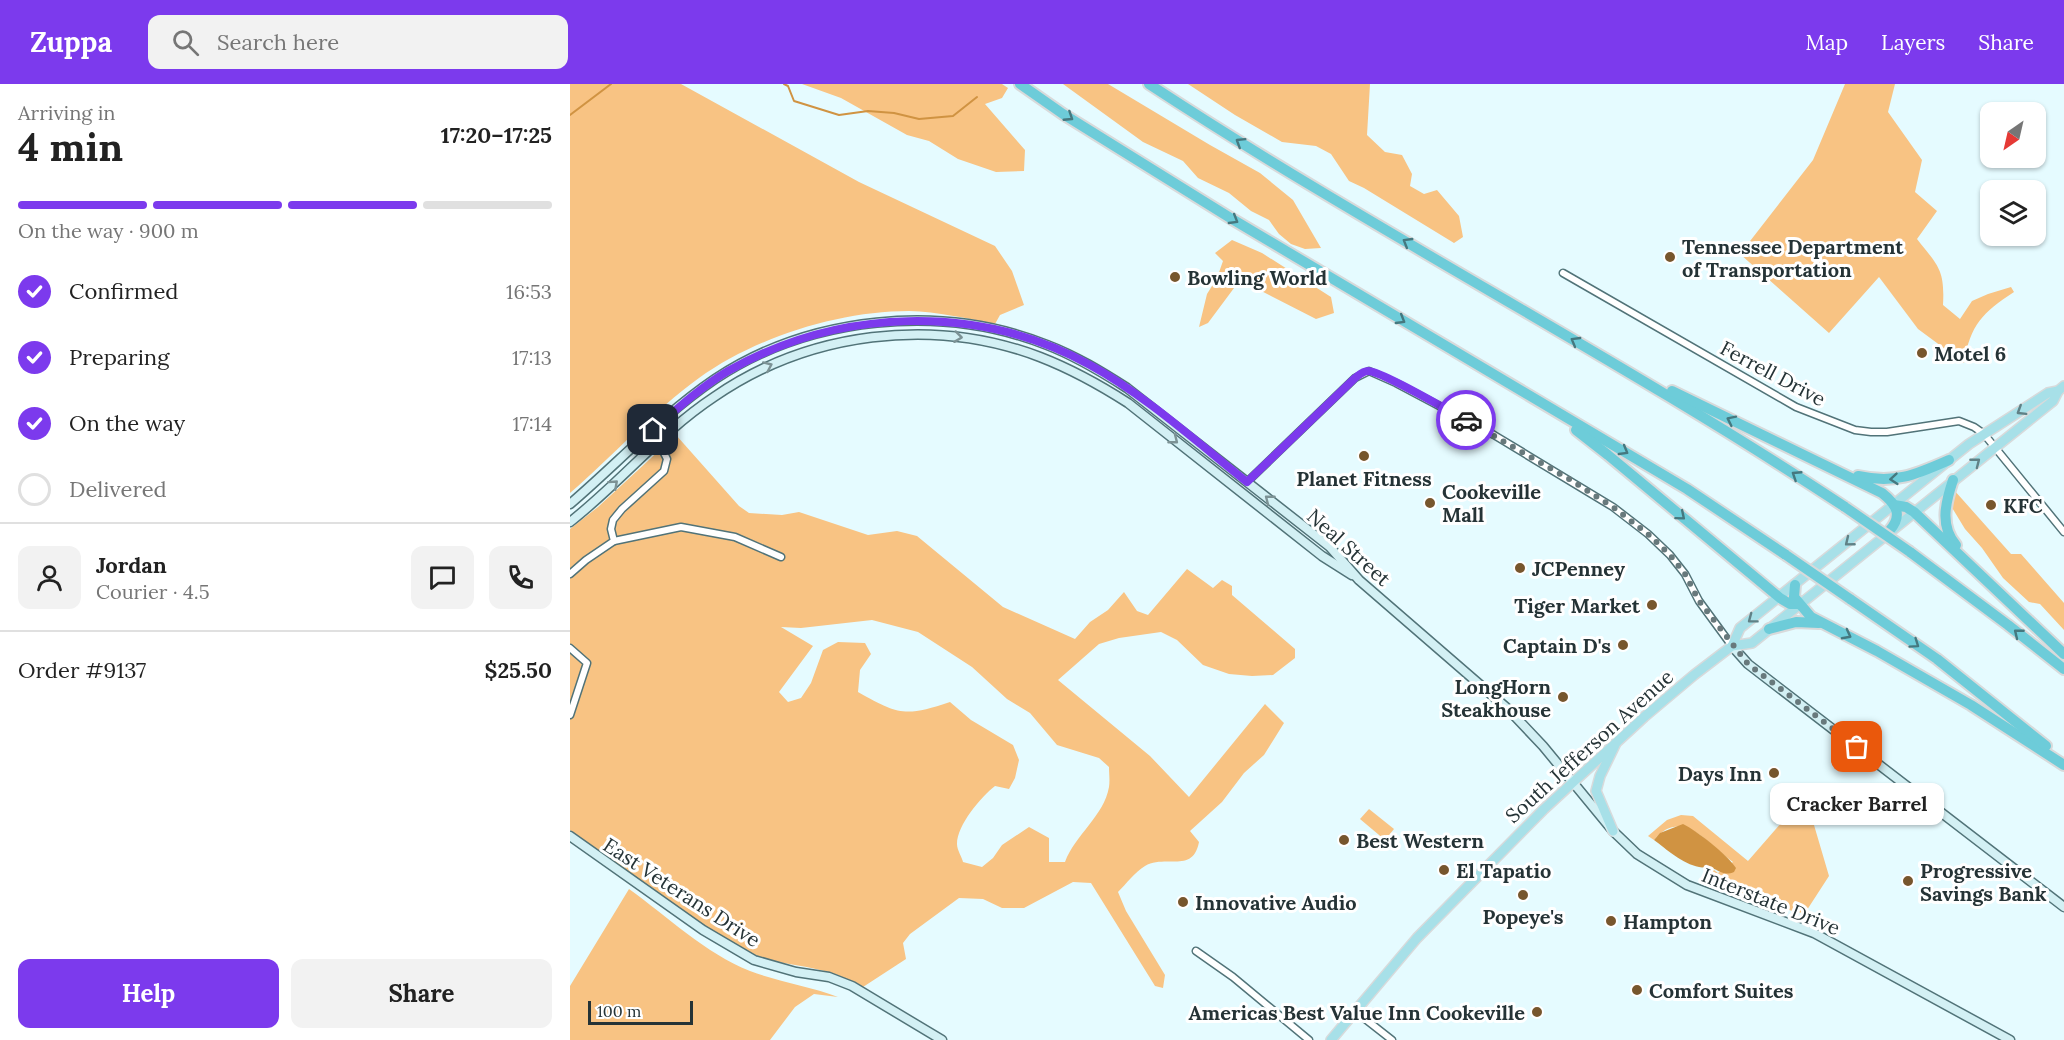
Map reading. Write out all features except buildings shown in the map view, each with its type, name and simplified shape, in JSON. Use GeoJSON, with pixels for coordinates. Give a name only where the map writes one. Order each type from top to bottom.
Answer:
{"type":"FeatureCollection","features":[{"type":"Feature","properties":{"kind":"highway"},"geometry":{"type":"LineString","coordinates":[[1020,84],[1232,219],[1688,489],[1937,659],[2064,761]]}},
{"type":"Feature","properties":{"kind":"highway"},"geometry":{"type":"LineString","coordinates":[[1149,84],[1257,152],[1755,448],[1910,552],[2064,669]]}},
{"type":"Feature","properties":{"kind":"highway"},"geometry":{"type":"LineString","coordinates":[[1596,353],[1875,489],[1894,505],[1914,512],[2064,654]]}},
{"type":"Feature","properties":{"kind":"highway"},"geometry":{"type":"LineString","coordinates":[[1537,401],[1608,455],[1780,598],[1790,604],[1799,604]]}},
{"type":"Feature","properties":{"kind":"highway"},"geometry":{"type":"LineString","coordinates":[[1827,466],[1876,480],[1913,476],[1949,460]]}},
{"type":"Feature","properties":{"kind":"highway"},"geometry":{"type":"LineString","coordinates":[[1953,480],[1945,510],[1945,522],[1952,540],[1973,566]]}},
{"type":"Feature","properties":{"kind":"highway"},"geometry":{"type":"LineString","coordinates":[[1890,530],[1898,514],[1894,505]]}},
{"type":"Feature","properties":{"kind":"highway"},"geometry":{"type":"LineString","coordinates":[[1795,585],[1794,597],[1808,615],[1971,705],[2064,765]]}},
{"type":"Feature","properties":{"kind":"highway"},"geometry":{"type":"LineString","coordinates":[[1769,628],[1796,622],[1827,624]]}},
{"type":"Feature","properties":{"kind":"main road","name":"Neal Street"},"geometry":{"type":"LineString","coordinates":[[570,504],[681,405],[729,371],[761,354],[809,337],[856,325],[908,320],[955,322],[991,328],[1047,344],[1091,365],[1127,388],[1330,547],[1359,580],[1508,709],[1573,782]]}},
{"type":"Feature","properties":{"kind":"main road"},"geometry":{"type":"LineString","coordinates":[[570,522],[712,398],[734,383],[776,363],[823,346],[896,334],[963,337],[999,344],[1039,356],[1072,370],[1128,403],[1322,556],[1359,580]]}},
{"type":"Feature","properties":{"kind":"main road","name":"South Jefferson Avenue"},"geometry":{"type":"LineString","coordinates":[[1331,1040],[1447,906],[1616,742],[1732,646],[1740,628],[1949,460],[1984,434],[2049,393],[2061,388]]}},
{"type":"Feature","properties":{"kind":"main road","name":"South Jefferson Avenue"},"geometry":{"type":"LineString","coordinates":[[1732,646],[1752,643],[2054,400],[2061,388]]}},
{"type":"Feature","properties":{"kind":"main road"},"geometry":{"type":"LineString","coordinates":[[1732,646],[1748,664],[2064,907]]}},
{"type":"Feature","properties":{"kind":"main road"},"geometry":{"type":"LineString","coordinates":[[1613,831],[1596,791],[1616,742]]}},
{"type":"Feature","properties":{"kind":"main road","name":"Interstate Drive"},"geometry":{"type":"LineString","coordinates":[[1573,782],[1613,831],[1637,854],[1687,885],[1814,933],[2010,1040]]}},
{"type":"Feature","properties":{"kind":"main road","name":"East Veterans Drive"},"geometry":{"type":"LineString","coordinates":[[570,837],[703,930],[754,960],[796,972],[829,977],[852,986],[942,1040]]}},
{"type":"Feature","properties":{"kind":"street","name":"Ferrell Drive"},"geometry":{"type":"LineString","coordinates":[[1563,273],[1796,407],[1825,420],[1855,430],[1871,432],[1887,432],[1959,421],[1984,434]]}},
{"type":"Feature","properties":{"kind":"street"},"geometry":{"type":"LineString","coordinates":[[1247,482],[1355,378],[1369,371],[1494,435],[1613,507],[1648,534],[1670,555],[1685,574],[1699,601],[1732,646]]}},
{"type":"Feature","properties":{"kind":"street"},"geometry":{"type":"LineString","coordinates":[[1984,434],[2064,532]]}},
{"type":"Feature","properties":{"kind":"street"},"geometry":{"type":"LineString","coordinates":[[614,541],[611,529],[614,520],[622,509],[664,471],[667,459],[659,443]]}},
{"type":"Feature","properties":{"kind":"street"},"geometry":{"type":"LineString","coordinates":[[570,574],[614,541],[681,527],[735,537],[781,557]]}},
{"type":"Feature","properties":{"kind":"street"},"geometry":{"type":"LineString","coordinates":[[570,648],[587,663],[570,715]]}},
{"type":"Feature","properties":{"kind":"street"},"geometry":{"type":"LineString","coordinates":[[1196,951],[1233,977],[1309,1040]]}},
{"type":"Feature","properties":{"kind":"street"},"geometry":{"type":"LineString","coordinates":[[1354,1011],[1392,1040]]}},
{"type":"Feature","properties":{"kind":"shaded area"},"geometry":{"type":"Polygon","coordinates":[[[570,84],[681,84],[859,182],[995,246],[1012,271],[1024,305],[1000,315],[995,324],[931,313],[882,312],[827,321],[772,339],[746,350],[699,378],[649,419],[570,493],[570,84]]]}},
{"type":"Feature","properties":{"kind":"shaded area"},"geometry":{"type":"Polygon","coordinates":[[[802,84],[1002,84],[1008,88],[1002,98],[985,104],[1025,150],[1024,171],[996,172],[958,159],[929,141],[907,135],[841,98],[802,84]]]}},
{"type":"Feature","properties":{"kind":"shaded area"},"geometry":{"type":"Polygon","coordinates":[[[1063,84],[1108,84],[1260,173],[1293,200],[1321,248],[1305,249],[1291,244],[1279,234],[1269,220],[1251,211],[1229,193],[1198,178],[1183,161],[1143,142],[1063,84]]]}},
{"type":"Feature","properties":{"kind":"shaded area"},"geometry":{"type":"Polygon","coordinates":[[[1188,84],[1370,84],[1367,135],[1385,152],[1402,155],[1412,174],[1410,186],[1424,194],[1437,190],[1459,216],[1463,237],[1454,243],[1349,181],[1331,154],[1316,146],[1282,142],[1188,84]]]}},
{"type":"Feature","properties":{"kind":"shaded area"},"geometry":{"type":"Polygon","coordinates":[[[1845,84],[1895,84],[1888,112],[1922,160],[1915,192],[1937,211],[1917,239],[1939,269],[1943,283],[1943,305],[1960,319],[1972,301],[2011,287],[2014,292],[1986,313],[1974,329],[1964,363],[1918,329],[1879,277],[1829,333],[1740,254],[1813,160],[1845,84]]]}},
{"type":"Feature","properties":{"kind":"shaded area"},"geometry":{"type":"Polygon","coordinates":[[[1232,240],[1262,253],[1331,297],[1334,313],[1316,319],[1240,280],[1208,323],[1199,327],[1207,294],[1217,278],[1223,261],[1215,253],[1232,240]]]}},
{"type":"Feature","properties":{"kind":"shaded area"},"geometry":{"type":"Polygon","coordinates":[[[676,435],[739,506],[749,513],[782,515],[799,512],[868,535],[897,531],[917,536],[1003,607],[1075,639],[1090,622],[1108,610],[1124,592],[1137,611],[1148,615],[1187,569],[1213,588],[1222,580],[1232,586],[1232,595],[1295,649],[1295,658],[1273,675],[1229,674],[1203,665],[1177,640],[1161,632],[1119,638],[1099,644],[1058,680],[1150,756],[1189,797],[1265,704],[1284,723],[1264,755],[1244,773],[1222,802],[1190,831],[1199,842],[1191,858],[1145,866],[1118,892],[1126,911],[1165,975],[1163,988],[1155,986],[1091,883],[1073,882],[1024,908],[1002,908],[983,899],[959,898],[910,934],[903,943],[906,959],[863,987],[832,973],[775,961],[749,952],[702,925],[570,830],[570,529],[598,507],[676,435]],[[872,620],[801,628],[781,627],[813,646],[779,692],[788,702],[801,698],[811,683],[823,650],[838,642],[865,643],[871,654],[860,670],[858,692],[883,705],[902,711],[922,710],[950,702],[971,720],[1013,745],[1019,760],[1015,778],[1009,789],[995,786],[977,804],[961,828],[957,844],[963,862],[982,867],[993,858],[1002,845],[1029,827],[1049,838],[1049,862],[1065,862],[1106,797],[1109,767],[1099,758],[1057,745],[1030,713],[1007,699],[972,667],[918,632],[872,620]]]}},
{"type":"Feature","properties":{"kind":"shaded area"},"geometry":{"type":"Polygon","coordinates":[[[1954,490],[2011,554],[2021,554],[2064,603],[2064,630],[2040,604],[2029,602],[2003,578],[1965,529],[1951,506],[1954,490]]]}},
{"type":"Feature","properties":{"kind":"shaded area"},"geometry":{"type":"Polygon","coordinates":[[[1796,806],[1807,813],[1814,825],[1829,876],[1805,913],[1795,912],[1706,881],[1710,867],[1718,873],[1733,862],[1695,832],[1675,827],[1664,830],[1654,840],[1648,836],[1667,820],[1681,815],[1693,816],[1748,861],[1796,806]]]}},
{"type":"Feature","properties":{"kind":"shaded area"},"geometry":{"type":"Polygon","coordinates":[[[1369,809],[1394,829],[1385,840],[1360,819],[1369,809]]]}},
{"type":"Feature","properties":{"kind":"shaded area"},"geometry":{"type":"Polygon","coordinates":[[[1683,824],[1726,857],[1736,868],[1734,872],[1724,873],[1687,863],[1654,840],[1660,833],[1683,824]]]}},
{"type":"Feature","properties":{"kind":"shaded area"},"geometry":{"type":"Polygon","coordinates":[[[629,889],[702,945],[733,963],[761,975],[838,997],[814,994],[795,1007],[770,1040],[570,1040],[570,986],[629,889]]]}},
{"type":"Feature","properties":{"kind":"waterway"},"geometry":{"type":"LineString","coordinates":[[570,115],[611,84]]}},
{"type":"Feature","properties":{"kind":"waterway"},"geometry":{"type":"LineString","coordinates":[[784,84],[788,86],[794,101],[839,115],[868,111],[894,113],[919,119],[953,116],[977,97]]}},
{"type":"Feature","properties":{"kind":"way so far"},"geometry":{"type":"LineString","coordinates":[[1466,420],[1569,479],[1613,507],[1648,534],[1670,555],[1685,574],[1699,601],[1748,664],[1857,747]]}},
{"type":"Feature","properties":{"kind":"place","name":"Tennessee Department of Transportation"},"geometry":{"type":"Point","coordinates":[1670,257]}},
{"type":"Feature","properties":{"kind":"place","name":"Bowling World"},"geometry":{"type":"Point","coordinates":[1175,277]}},
{"type":"Feature","properties":{"kind":"place","name":"Motel 6"},"geometry":{"type":"Point","coordinates":[1922,353]}},
{"type":"Feature","properties":{"kind":"place","name":"Planet Fitness"},"geometry":{"type":"Point","coordinates":[1364,456]}},
{"type":"Feature","properties":{"kind":"place","name":"Cookeville Mall"},"geometry":{"type":"Point","coordinates":[1430,503]}},
{"type":"Feature","properties":{"kind":"place","name":"KFC"},"geometry":{"type":"Point","coordinates":[1991,505]}},
{"type":"Feature","properties":{"kind":"place","name":"JCPenney"},"geometry":{"type":"Point","coordinates":[1520,568]}},
{"type":"Feature","properties":{"kind":"place","name":"Tiger Market"},"geometry":{"type":"Point","coordinates":[1652,605]}},
{"type":"Feature","properties":{"kind":"place","name":"Captain D's"},"geometry":{"type":"Point","coordinates":[1623,645]}},
{"type":"Feature","properties":{"kind":"place","name":"LongHorn Steakhouse"},"geometry":{"type":"Point","coordinates":[1563,697]}},
{"type":"Feature","properties":{"kind":"place","name":"Cracker Barrel"},"geometry":{"type":"Point","coordinates":[1857,747]}},
{"type":"Feature","properties":{"kind":"place","name":"Days Inn"},"geometry":{"type":"Point","coordinates":[1774,773]}},
{"type":"Feature","properties":{"kind":"place","name":"Best Western"},"geometry":{"type":"Point","coordinates":[1344,840]}},
{"type":"Feature","properties":{"kind":"place","name":"El Tapatio"},"geometry":{"type":"Point","coordinates":[1444,870]}},
{"type":"Feature","properties":{"kind":"place","name":"Progressive Savings Bank"},"geometry":{"type":"Point","coordinates":[1908,881]}},
{"type":"Feature","properties":{"kind":"place","name":"Popeye's"},"geometry":{"type":"Point","coordinates":[1523,895]}},
{"type":"Feature","properties":{"kind":"place","name":"Innovative Audio"},"geometry":{"type":"Point","coordinates":[1183,902]}},
{"type":"Feature","properties":{"kind":"place","name":"Hampton"},"geometry":{"type":"Point","coordinates":[1611,921]}},
{"type":"Feature","properties":{"kind":"place","name":"Comfort Suites"},"geometry":{"type":"Point","coordinates":[1637,990]}},
{"type":"Feature","properties":{"kind":"place","name":"Americas Best Value Inn Cookeville"},"geometry":{"type":"Point","coordinates":[1537,1012]}},
{"type":"Feature","properties":{"kind":"route"},"geometry":{"type":"LineString","coordinates":[[653,430],[687,400],[715,380],[761,354],[789,343],[856,325],[908,320],[955,322],[991,328],[1047,344],[1069,354],[1127,388],[1247,482],[1364,372],[1369,371],[1396,383],[1466,420]]}}]}
